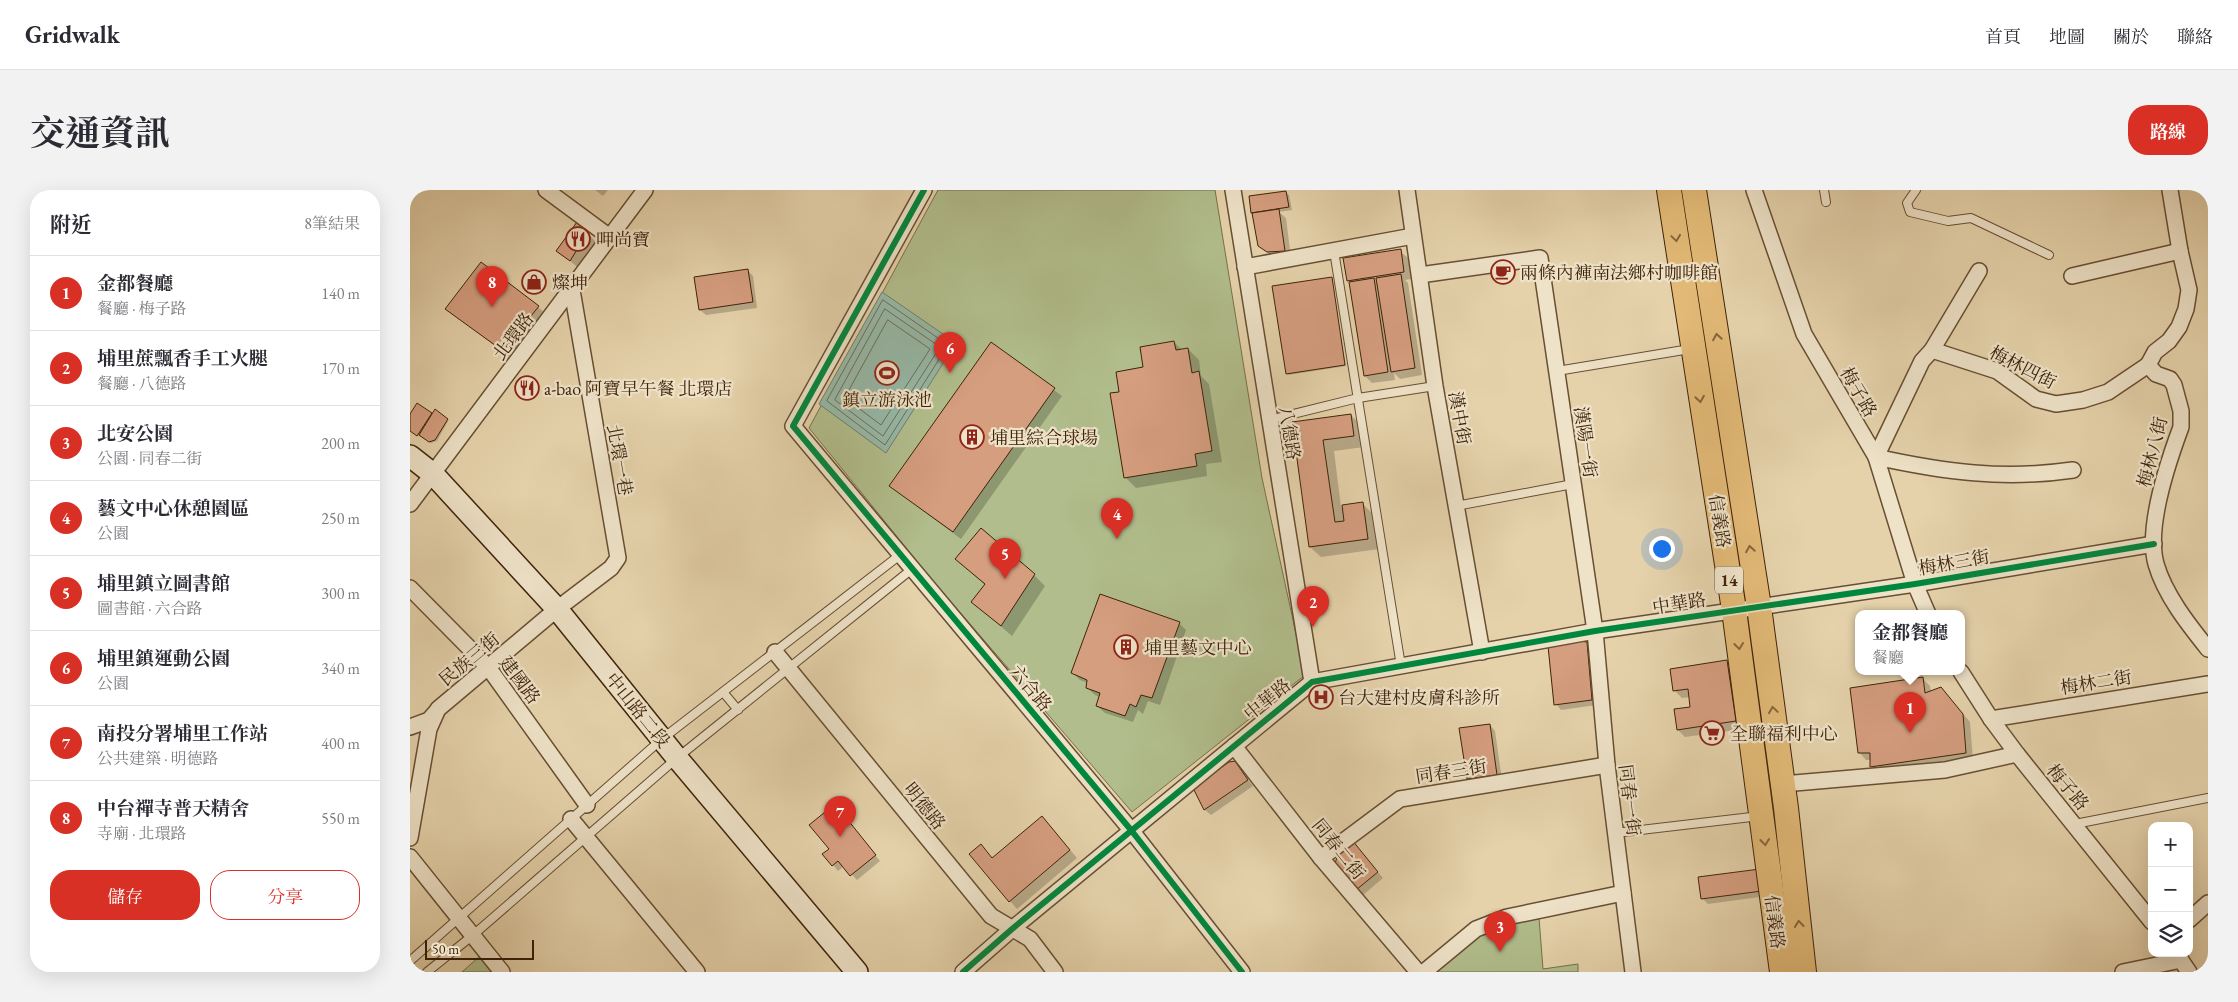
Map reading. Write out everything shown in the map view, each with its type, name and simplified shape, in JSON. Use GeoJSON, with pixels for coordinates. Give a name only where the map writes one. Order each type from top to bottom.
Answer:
{"type":"FeatureCollection","features":[{"type":"Feature","properties":{"kind":"main road","name":"信義路"},"geometry":{"type":"LineString","coordinates":[[1668,190],[1734,610],[1782,972]]}},
{"type":"Feature","properties":{"kind":"main road","name":"信義路"},"geometry":{"type":"LineString","coordinates":[[1694,190],[1759,607],[1783,784],[1804,972]]}},
{"type":"Feature","properties":{"kind":"street"},"geometry":{"type":"LineString","coordinates":[[546,190],[610,238]]}},
{"type":"Feature","properties":{"kind":"street","name":"北環路"},"geometry":{"type":"LineString","coordinates":[[410,504],[645,190]]}},
{"type":"Feature","properties":{"kind":"street","name":"六合路"},"geometry":{"type":"LineString","coordinates":[[924,190],[793,426],[1131,830],[1242,972]]}},
{"type":"Feature","properties":{"kind":"street","name":"八德路"},"geometry":{"type":"LineString","coordinates":[[1233,190],[1312,682]]}},
{"type":"Feature","properties":{"kind":"street","name":"漢中街"},"geometry":{"type":"LineString","coordinates":[[1408,190],[1435,386],[1482,652]]}},
{"type":"Feature","properties":{"kind":"street","name":"梅子路"},"geometry":{"type":"LineString","coordinates":[[1754,190],[1804,334],[1876,457],[1914,584],[1926,610]]}},
{"type":"Feature","properties":{"kind":"street"},"geometry":{"type":"LineString","coordinates":[[2148,365],[2155,352],[2169,341],[2179,327],[2186,309],[2189,290],[2180,251],[2170,190]]}},
{"type":"Feature","properties":{"kind":"street"},"geometry":{"type":"LineString","coordinates":[[1245,267],[1413,236]]}},
{"type":"Feature","properties":{"kind":"street"},"geometry":{"type":"LineString","coordinates":[[2072,276],[2180,251]]}},
{"type":"Feature","properties":{"kind":"street","name":"漢陽一街"},"geometry":{"type":"LineString","coordinates":[[1420,275],[1540,258],[1594,631]]}},
{"type":"Feature","properties":{"kind":"street"},"geometry":{"type":"LineString","coordinates":[[1979,271],[1932,350],[1922,361],[1876,457],[1969,473],[2036,476],[2073,470]]}},
{"type":"Feature","properties":{"kind":"street","name":"北環一巷"},"geometry":{"type":"LineString","coordinates":[[557,609],[611,568],[618,558],[572,290]]}},
{"type":"Feature","properties":{"kind":"street","name":"梅林四街"},"geometry":{"type":"LineString","coordinates":[[1932,350],[1997,371],[2036,399],[2056,404],[2083,400],[2108,392],[2148,365]]}},
{"type":"Feature","properties":{"kind":"street","name":"梅林八街"},"geometry":{"type":"LineString","coordinates":[[2148,365],[2156,374],[2170,379],[2174,385],[2182,419],[2162,486],[2154,544],[2156,564],[2169,594],[2208,649]]}},
{"type":"Feature","properties":{"kind":"street","name":"中山路二段"},"geometry":{"type":"LineString","coordinates":[[410,456],[433,474],[557,609],[662,739],[857,972]]}},
{"type":"Feature","properties":{"kind":"street","name":"梅林三街"},"geometry":{"type":"LineString","coordinates":[[1759,607],[1914,584],[2154,544]]}},
{"type":"Feature","properties":{"kind":"street","name":"建國路"},"geometry":{"type":"LineString","coordinates":[[410,588],[488,667],[587,805]]}},
{"type":"Feature","properties":{"kind":"street","name":"中華路"},"geometry":{"type":"LineString","coordinates":[[963,972],[1131,830],[1312,682],[1594,631],[1759,607]]}},
{"type":"Feature","properties":{"kind":"street","name":"民族三街"},"geometry":{"type":"LineString","coordinates":[[410,838],[429,729],[438,709],[557,609]]}},
{"type":"Feature","properties":{"kind":"street","name":"同春一街"},"geometry":{"type":"LineString","coordinates":[[1594,631],[1606,765],[1633,972]]}},
{"type":"Feature","properties":{"kind":"street","name":"明德路"},"geometry":{"type":"LineString","coordinates":[[775,652],[991,916],[1030,938],[1055,972]]}},
{"type":"Feature","properties":{"kind":"street","name":"梅子路"},"geometry":{"type":"LineString","coordinates":[[1963,675],[1990,719],[2148,917]]}},
{"type":"Feature","properties":{"kind":"street","name":"梅林二街"},"geometry":{"type":"LineString","coordinates":[[1990,719],[2208,684]]}},
{"type":"Feature","properties":{"kind":"street"},"geometry":{"type":"LineString","coordinates":[[410,727],[429,720],[438,709]]}},
{"type":"Feature","properties":{"kind":"street","name":"同春二街"},"geometry":{"type":"LineString","coordinates":[[1234,746],[1321,858],[1418,972]]}},
{"type":"Feature","properties":{"kind":"street"},"geometry":{"type":"LineString","coordinates":[[1783,784],[1945,770],[2017,754]]}},
{"type":"Feature","properties":{"kind":"street","name":"同春三街"},"geometry":{"type":"LineString","coordinates":[[1321,858],[1400,799],[1606,765]]}},
{"type":"Feature","properties":{"kind":"street"},"geometry":{"type":"LineString","coordinates":[[571,819],[587,836],[697,972]]}},
{"type":"Feature","properties":{"kind":"street"},"geometry":{"type":"LineString","coordinates":[[410,857],[502,972]]}},
{"type":"Feature","properties":{"kind":"street"},"geometry":{"type":"LineString","coordinates":[[1424,972],[1476,929],[1507,916],[1623,894]]}},
{"type":"Feature","properties":{"kind":"street"},"geometry":{"type":"LineString","coordinates":[[2193,916],[2208,903]]}},
{"type":"Feature","properties":{"kind":"street"},"geometry":{"type":"LineString","coordinates":[[2123,972],[2182,962]]}},
{"type":"Feature","properties":{"kind":"lane"},"geometry":{"type":"LineString","coordinates":[[1824,190],[1826,202]]}},
{"type":"Feature","properties":{"kind":"lane"},"geometry":{"type":"LineString","coordinates":[[1916,190],[1907,203],[1910,212],[1948,221],[1970,218],[2049,255]]}},
{"type":"Feature","properties":{"kind":"lane"},"geometry":{"type":"LineString","coordinates":[[1334,251],[1401,666]]}},
{"type":"Feature","properties":{"kind":"lane"},"geometry":{"type":"LineString","coordinates":[[1557,371],[1692,349]]}},
{"type":"Feature","properties":{"kind":"lane"},"geometry":{"type":"LineString","coordinates":[[1269,420],[1358,398],[1435,386]]}},
{"type":"Feature","properties":{"kind":"lane"},"geometry":{"type":"LineString","coordinates":[[1456,506],[1573,484]]}},
{"type":"Feature","properties":{"kind":"lane"},"geometry":{"type":"LineString","coordinates":[[410,961],[662,739],[900,555]]}},
{"type":"Feature","properties":{"kind":"lane"},"geometry":{"type":"LineString","coordinates":[[427,972],[472,936],[678,758],[912,569]]}},
{"type":"Feature","properties":{"kind":"lane"},"geometry":{"type":"LineString","coordinates":[[723,692],[738,710]]}},
{"type":"Feature","properties":{"kind":"lane"},"geometry":{"type":"LineString","coordinates":[[2075,824],[2208,798]]}},
{"type":"Feature","properties":{"kind":"lane"},"geometry":{"type":"LineString","coordinates":[[1615,833],[1761,815]]}},
{"type":"Feature","properties":{"kind":"green space"},"geometry":{"type":"Polygon","coordinates":[[[938,190],[1215,190],[1262,478],[1305,675],[1132,812],[933,581],[809,428],[938,190]]]}},
{"type":"Feature","properties":{"kind":"green space"},"geometry":{"type":"Polygon","coordinates":[[[1539,918],[1543,969],[1578,964],[1578,972],[1434,972],[1481,927],[1539,918]]]}},
{"type":"Feature","properties":{"kind":"green space"},"geometry":{"type":"Polygon","coordinates":[[[481,955],[495,972],[462,972],[481,955]]]}},
{"type":"Feature","properties":{"kind":"water","name":"鎮立游泳池"},"geometry":{"type":"Polygon","coordinates":[[[882,292],[956,343],[886,453],[819,404],[882,292]]]}},
{"type":"Feature","properties":{"kind":"building"},"geometry":{"type":"Polygon","coordinates":[[[1286,191],[1289,207],[1251,213],[1249,196],[1286,191]]]}},
{"type":"Feature","properties":{"kind":"building"},"geometry":{"type":"Polygon","coordinates":[[[1279,209],[1285,251],[1267,252],[1258,246],[1252,213],[1279,209]]]}},
{"type":"Feature","properties":{"kind":"building"},"geometry":{"type":"Polygon","coordinates":[[[577,222],[588,232],[570,261],[556,251],[577,222]]]}},
{"type":"Feature","properties":{"kind":"building"},"geometry":{"type":"Polygon","coordinates":[[[1401,249],[1404,272],[1347,281],[1343,258],[1401,249]]]}},
{"type":"Feature","properties":{"kind":"building"},"geometry":{"type":"Polygon","coordinates":[[[481,262],[539,306],[503,351],[445,309],[481,262]]]}},
{"type":"Feature","properties":{"kind":"building"},"geometry":{"type":"Polygon","coordinates":[[[748,269],[753,302],[699,310],[694,277],[748,269]]]}},
{"type":"Feature","properties":{"kind":"building"},"geometry":{"type":"Polygon","coordinates":[[[1401,274],[1415,368],[1391,372],[1376,278],[1401,274]]]}},
{"type":"Feature","properties":{"kind":"building"},"geometry":{"type":"Polygon","coordinates":[[[1332,277],[1345,365],[1286,374],[1272,286],[1332,277]]]}},
{"type":"Feature","properties":{"kind":"building"},"geometry":{"type":"Polygon","coordinates":[[[1374,278],[1388,372],[1364,376],[1349,282],[1374,278]]]}},
{"type":"Feature","properties":{"kind":"building"},"geometry":{"type":"Polygon","coordinates":[[[1174,341],[1176,350],[1188,348],[1192,373],[1199,371],[1212,451],[1195,454],[1197,466],[1124,478],[1110,393],[1119,392],[1116,372],[1143,367],[1140,347],[1174,341]]]}},
{"type":"Feature","properties":{"kind":"building","name":"埔里綜合球場"},"geometry":{"type":"Polygon","coordinates":[[[991,342],[1055,388],[953,532],[889,486],[991,342]]]}},
{"type":"Feature","properties":{"kind":"building"},"geometry":{"type":"Polygon","coordinates":[[[417,403],[432,413],[417,436],[410,431],[410,414],[417,403]]]}},
{"type":"Feature","properties":{"kind":"building"},"geometry":{"type":"Polygon","coordinates":[[[435,409],[448,419],[435,440],[429,442],[419,435],[435,409]]]}},
{"type":"Feature","properties":{"kind":"building"},"geometry":{"type":"Polygon","coordinates":[[[1351,414],[1354,436],[1323,440],[1335,522],[1344,521],[1342,505],[1363,502],[1368,539],[1309,547],[1292,422],[1351,414]]]}},
{"type":"Feature","properties":{"kind":"building"},"geometry":{"type":"Polygon","coordinates":[[[981,528],[1035,574],[1001,626],[971,602],[985,584],[955,559],[981,528]]]}},
{"type":"Feature","properties":{"kind":"building","name":"埔里藝文中心"},"geometry":{"type":"Polygon","coordinates":[[[1100,594],[1180,622],[1152,698],[1141,695],[1136,707],[1130,704],[1125,716],[1096,706],[1100,693],[1086,688],[1087,680],[1071,673],[1100,594]]]}},
{"type":"Feature","properties":{"kind":"building"},"geometry":{"type":"Polygon","coordinates":[[[1574,640],[1587,642],[1592,700],[1554,705],[1548,646],[1574,640]]]}},
{"type":"Feature","properties":{"kind":"building"},"geometry":{"type":"Polygon","coordinates":[[[1727,660],[1736,721],[1677,730],[1674,709],[1690,707],[1688,689],[1673,691],[1670,669],[1727,660]]]}},
{"type":"Feature","properties":{"kind":"building"},"geometry":{"type":"Polygon","coordinates":[[[1923,677],[1925,693],[1941,687],[1963,714],[1966,753],[1870,767],[1870,753],[1858,753],[1850,688],[1923,677]]]}},
{"type":"Feature","properties":{"kind":"building"},"geometry":{"type":"Polygon","coordinates":[[[1490,724],[1497,775],[1467,779],[1459,728],[1490,724]]]}},
{"type":"Feature","properties":{"kind":"building"},"geometry":{"type":"Polygon","coordinates":[[[1235,761],[1248,780],[1204,810],[1193,788],[1229,762],[1235,761]]]}},
{"type":"Feature","properties":{"kind":"building"},"geometry":{"type":"Polygon","coordinates":[[[835,804],[876,855],[850,876],[838,861],[832,866],[822,854],[829,849],[809,825],[835,804]]]}},
{"type":"Feature","properties":{"kind":"building"},"geometry":{"type":"Polygon","coordinates":[[[1042,816],[1070,850],[1009,902],[969,854],[981,844],[992,858],[1042,816]]]}},
{"type":"Feature","properties":{"kind":"building"},"geometry":{"type":"Polygon","coordinates":[[[1352,840],[1378,872],[1356,890],[1334,866],[1340,849],[1352,840]]]}},
{"type":"Feature","properties":{"kind":"building"},"geometry":{"type":"Polygon","coordinates":[[[1760,869],[1762,891],[1701,899],[1698,877],[1760,869]]]}},
{"type":"Feature","properties":{"kind":"cycle path"},"geometry":{"type":"LineString","coordinates":[[924,190],[793,426],[1131,830],[1242,972]]}},
{"type":"Feature","properties":{"kind":"cycle path"},"geometry":{"type":"LineString","coordinates":[[963,972],[1012,929],[1312,682],[1595,631],[1915,584],[2154,544]]}},
{"type":"Feature","properties":{"kind":"place","name":"呷尚寶"},"geometry":{"type":"Point","coordinates":[578,239]}},
{"type":"Feature","properties":{"kind":"place","name":"兩條內褲南法鄉村咖啡館"},"geometry":{"type":"Point","coordinates":[1503,272]}},
{"type":"Feature","properties":{"kind":"place","name":"燦坤"},"geometry":{"type":"Point","coordinates":[534,282]}},
{"type":"Feature","properties":{"kind":"place","name":"中台禪寺普天精舍"},"geometry":{"type":"Point","coordinates":[492,307]}},
{"type":"Feature","properties":{"kind":"place","name":"鎮立游泳池"},"geometry":{"type":"Point","coordinates":[887,373]}},
{"type":"Feature","properties":{"kind":"place","name":"埔里鎮運動公園"},"geometry":{"type":"Point","coordinates":[950,373]}},
{"type":"Feature","properties":{"kind":"place","name":"a-bao 阿寶早午餐 北環店"},"geometry":{"type":"Point","coordinates":[527,388]}},
{"type":"Feature","properties":{"kind":"place","name":"埔里綜合球場"},"geometry":{"type":"Point","coordinates":[972,437]}},
{"type":"Feature","properties":{"kind":"place","name":"藝文中心休憩園區"},"geometry":{"type":"Point","coordinates":[1117,539]}},
{"type":"Feature","properties":{"kind":"place","name":"埔里鎮立圖書館"},"geometry":{"type":"Point","coordinates":[1005,579]}},
{"type":"Feature","properties":{"kind":"place","name":"埔里蔗飄香手工火腿"},"geometry":{"type":"Point","coordinates":[1313,627]}},
{"type":"Feature","properties":{"kind":"place","name":"埔里藝文中心"},"geometry":{"type":"Point","coordinates":[1126,647]}},
{"type":"Feature","properties":{"kind":"place","name":"台大建村皮膚科診所"},"geometry":{"type":"Point","coordinates":[1321,697]}},
{"type":"Feature","properties":{"kind":"place","name":"全聯福利中心"},"geometry":{"type":"Point","coordinates":[1712,733]}},
{"type":"Feature","properties":{"kind":"place","name":"金都餐廳"},"geometry":{"type":"Point","coordinates":[1910,733]}},
{"type":"Feature","properties":{"kind":"place","name":"南投分署埔里工作站"},"geometry":{"type":"Point","coordinates":[840,837]}},
{"type":"Feature","properties":{"kind":"place","name":"北安公園"},"geometry":{"type":"Point","coordinates":[1500,952]}}]}
